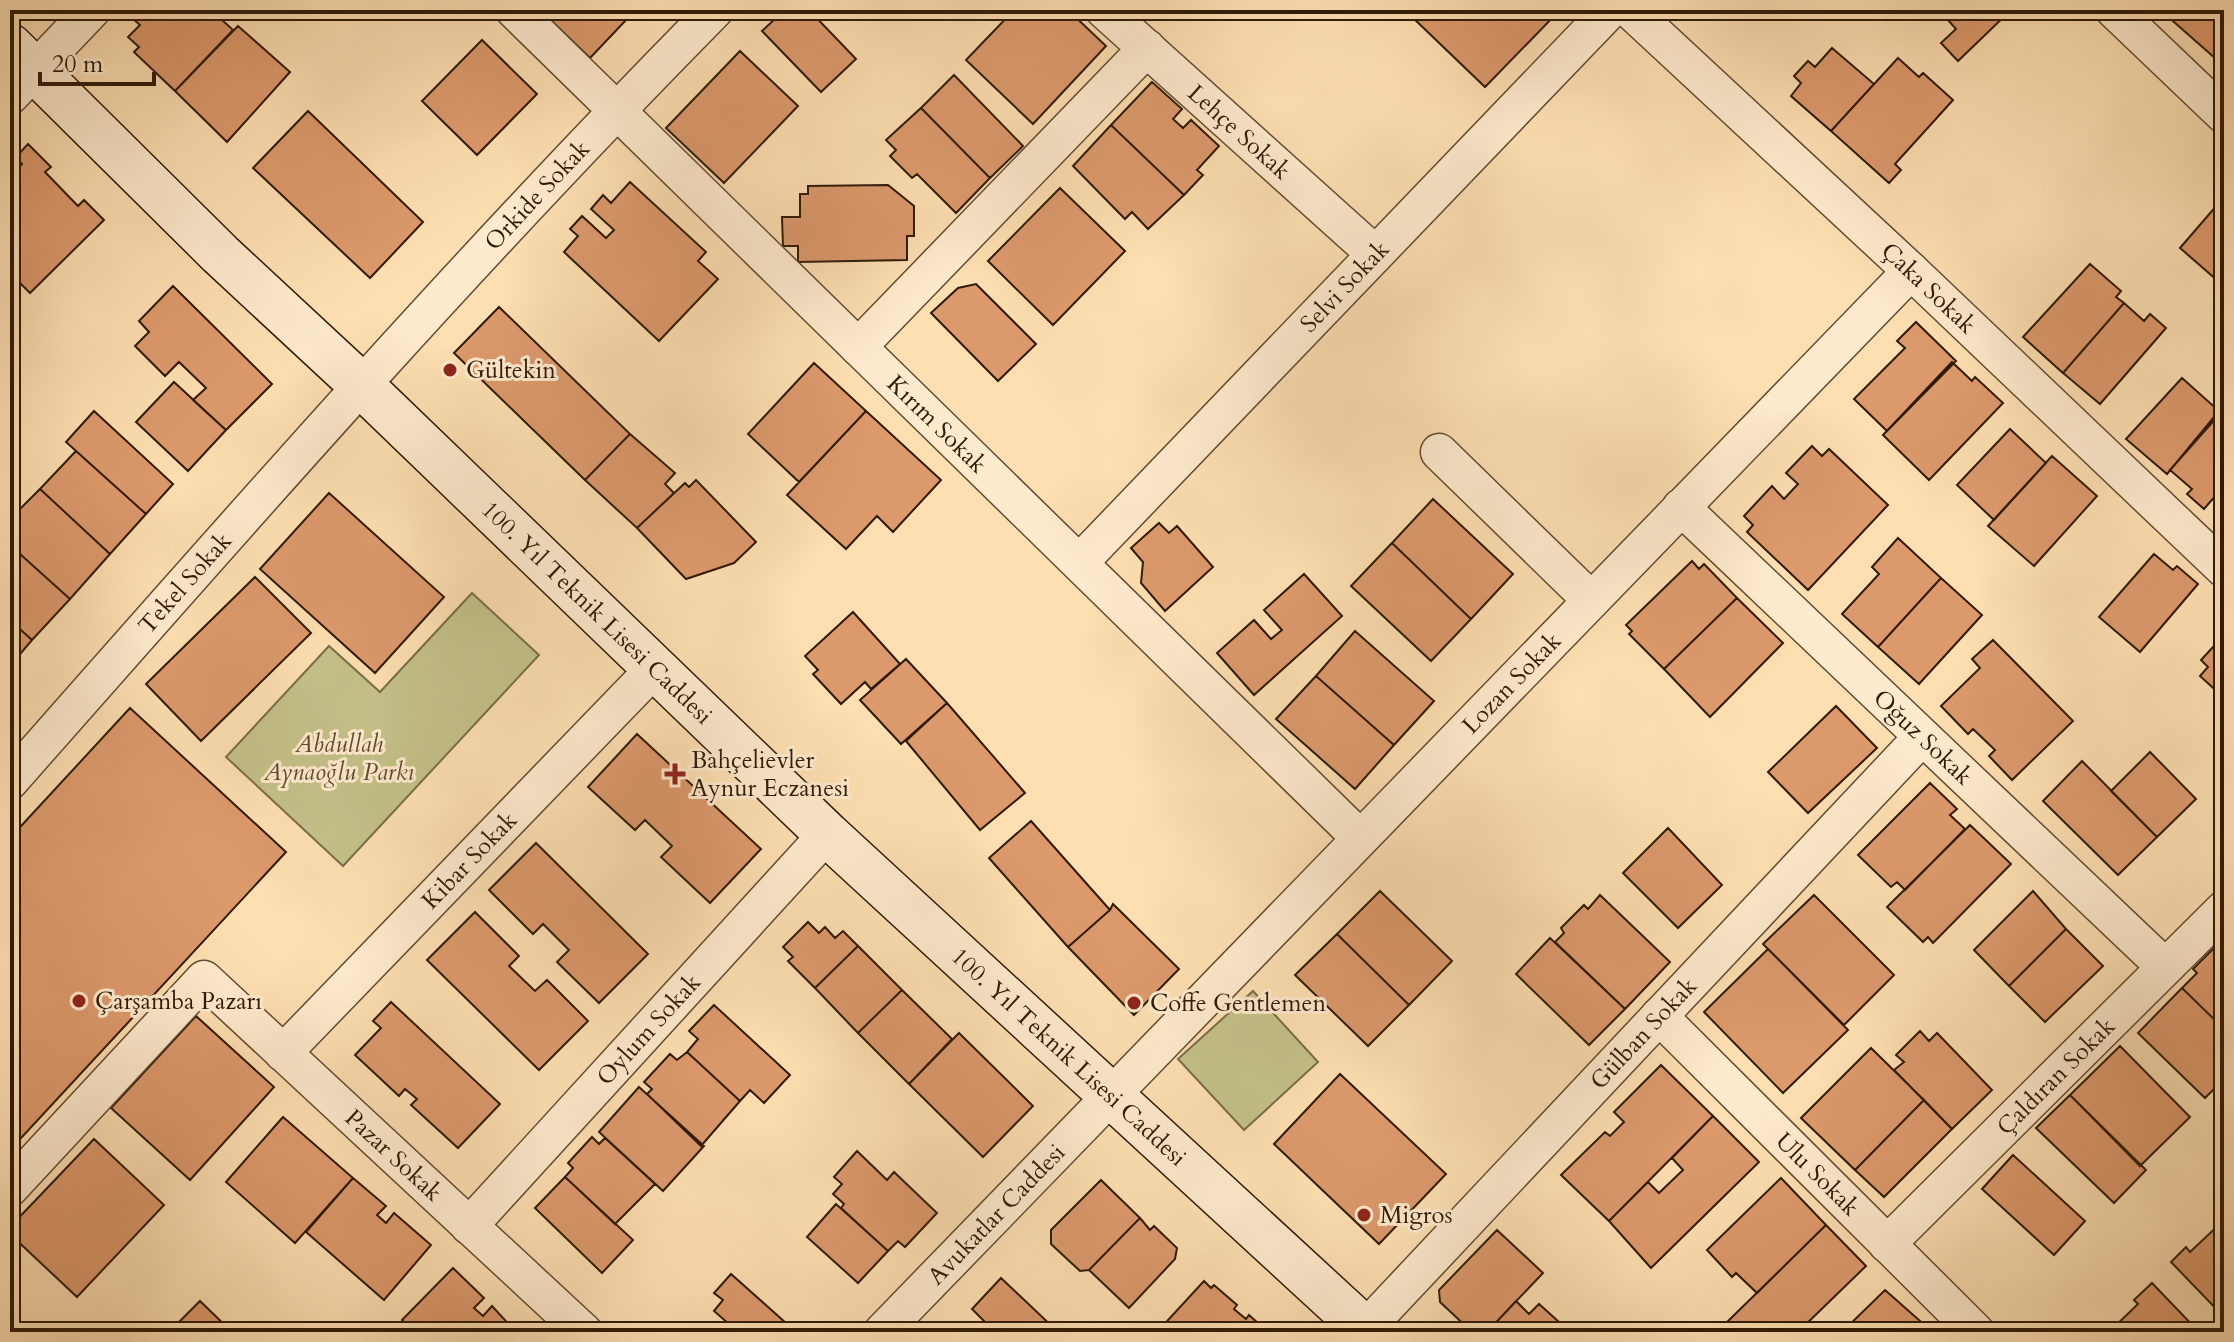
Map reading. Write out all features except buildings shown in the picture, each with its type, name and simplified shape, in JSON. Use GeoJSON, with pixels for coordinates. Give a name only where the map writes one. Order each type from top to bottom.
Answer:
{"type":"FeatureCollection","features":[{"type":"Feature","properties":{"kind":"main road","name":"100. Yıl Teknik Lisesi Caddesi"},"geometry":{"type":"LineString","coordinates":[[18,71],[360,384],[827,834],[1366,1330]]}},
{"type":"Feature","properties":{"kind":"street"},"geometry":{"type":"LineString","coordinates":[[18,71],[92,10]]}},
{"type":"Feature","properties":{"kind":"street","name":"Kırım Sokak"},"geometry":{"type":"LineString","coordinates":[[514,10],[1360,838]]}},
{"type":"Feature","properties":{"kind":"street","name":"Orkide Sokak"},"geometry":{"type":"LineString","coordinates":[[360,384],[615,111],[715,10]]}},
{"type":"Feature","properties":{"kind":"street","name":"Lehçe Sokak"},"geometry":{"type":"LineString","coordinates":[[1104,10],[1375,254]]}},
{"type":"Feature","properties":{"kind":"street","name":"Selvi Sokak"},"geometry":{"type":"LineString","coordinates":[[1080,562],[1610,10]]}},
{"type":"Feature","properties":{"kind":"street","name":"Çaka Sokak"},"geometry":{"type":"LineString","coordinates":[[1630,10],[1911,271],[2224,569]]}},
{"type":"Feature","properties":{"kind":"street"},"geometry":{"type":"LineString","coordinates":[[2114,10],[2224,115]]}},
{"type":"Feature","properties":{"kind":"street"},"geometry":{"type":"LineString","coordinates":[[858,347],[1147,48]]}},
{"type":"Feature","properties":{"kind":"street","name":"Lozan Sokak"},"geometry":{"type":"LineString","coordinates":[[1109,1096],[1911,271]]}},
{"type":"Feature","properties":{"kind":"street","name":"Tekel Sokak"},"geometry":{"type":"LineString","coordinates":[[10,781],[360,384]]}},
{"type":"Feature","properties":{"kind":"street"},"geometry":{"type":"LineString","coordinates":[[1439,452],[1591,600]]}},
{"type":"Feature","properties":{"kind":"street","name":"Oğuz Sokak"},"geometry":{"type":"LineString","coordinates":[[1681,507],[2165,967]]}},
{"type":"Feature","properties":{"kind":"street","name":"Kibar Sokak"},"geometry":{"type":"LineString","coordinates":[[283,1053],[655,668]]}},
{"type":"Feature","properties":{"kind":"street","name":"Gülban Sokak"},"geometry":{"type":"LineString","coordinates":[[1366,1330],[1922,737]]}},
{"type":"Feature","properties":{"kind":"street","name":"Oylum Sokak"},"geometry":{"type":"LineString","coordinates":[[469,1226],[827,834]]}},
{"type":"Feature","properties":{"kind":"street","name":"Çaldıran Sokak"},"geometry":{"type":"LineString","coordinates":[[1887,1244],[2224,909]]}},
{"type":"Feature","properties":{"kind":"street","name":"Pazar Sokak"},"geometry":{"type":"LineString","coordinates":[[10,1188],[204,979],[584,1332]]}},
{"type":"Feature","properties":{"kind":"street","name":"Ulu Sokak"},"geometry":{"type":"LineString","coordinates":[[1659,1016],[1976,1332]]}},
{"type":"Feature","properties":{"kind":"street","name":"Avukatlar Caddesi"},"geometry":{"type":"LineString","coordinates":[[882,1332],[1109,1096]]}},
{"type":"Feature","properties":{"kind":"green space","name":"Abdullah Aynaoğlu Parkı"},"geometry":{"type":"Polygon","coordinates":[[[472,593],[539,655],[343,866],[226,757],[329,646],[380,692],[472,593]]]}},
{"type":"Feature","properties":{"kind":"green space"},"geometry":{"type":"Polygon","coordinates":[[[1253,991],[1318,1062],[1244,1130],[1178,1059],[1253,991]]]}},
{"type":"Feature","properties":{"kind":"place","name":"Gültekin"},"geometry":{"type":"Point","coordinates":[450,370]}},
{"type":"Feature","properties":{"kind":"place","name":"Bahçelievler Aynur Eczanesi"},"geometry":{"type":"Point","coordinates":[675,774]}},
{"type":"Feature","properties":{"kind":"place","name":"Çarşamba Pazarı"},"geometry":{"type":"Point","coordinates":[79,1001]}},
{"type":"Feature","properties":{"kind":"place","name":"Coffe Gentlemen"},"geometry":{"type":"Point","coordinates":[1134,1003]}},
{"type":"Feature","properties":{"kind":"place","name":"Migros"},"geometry":{"type":"Point","coordinates":[1364,1215]}}]}
